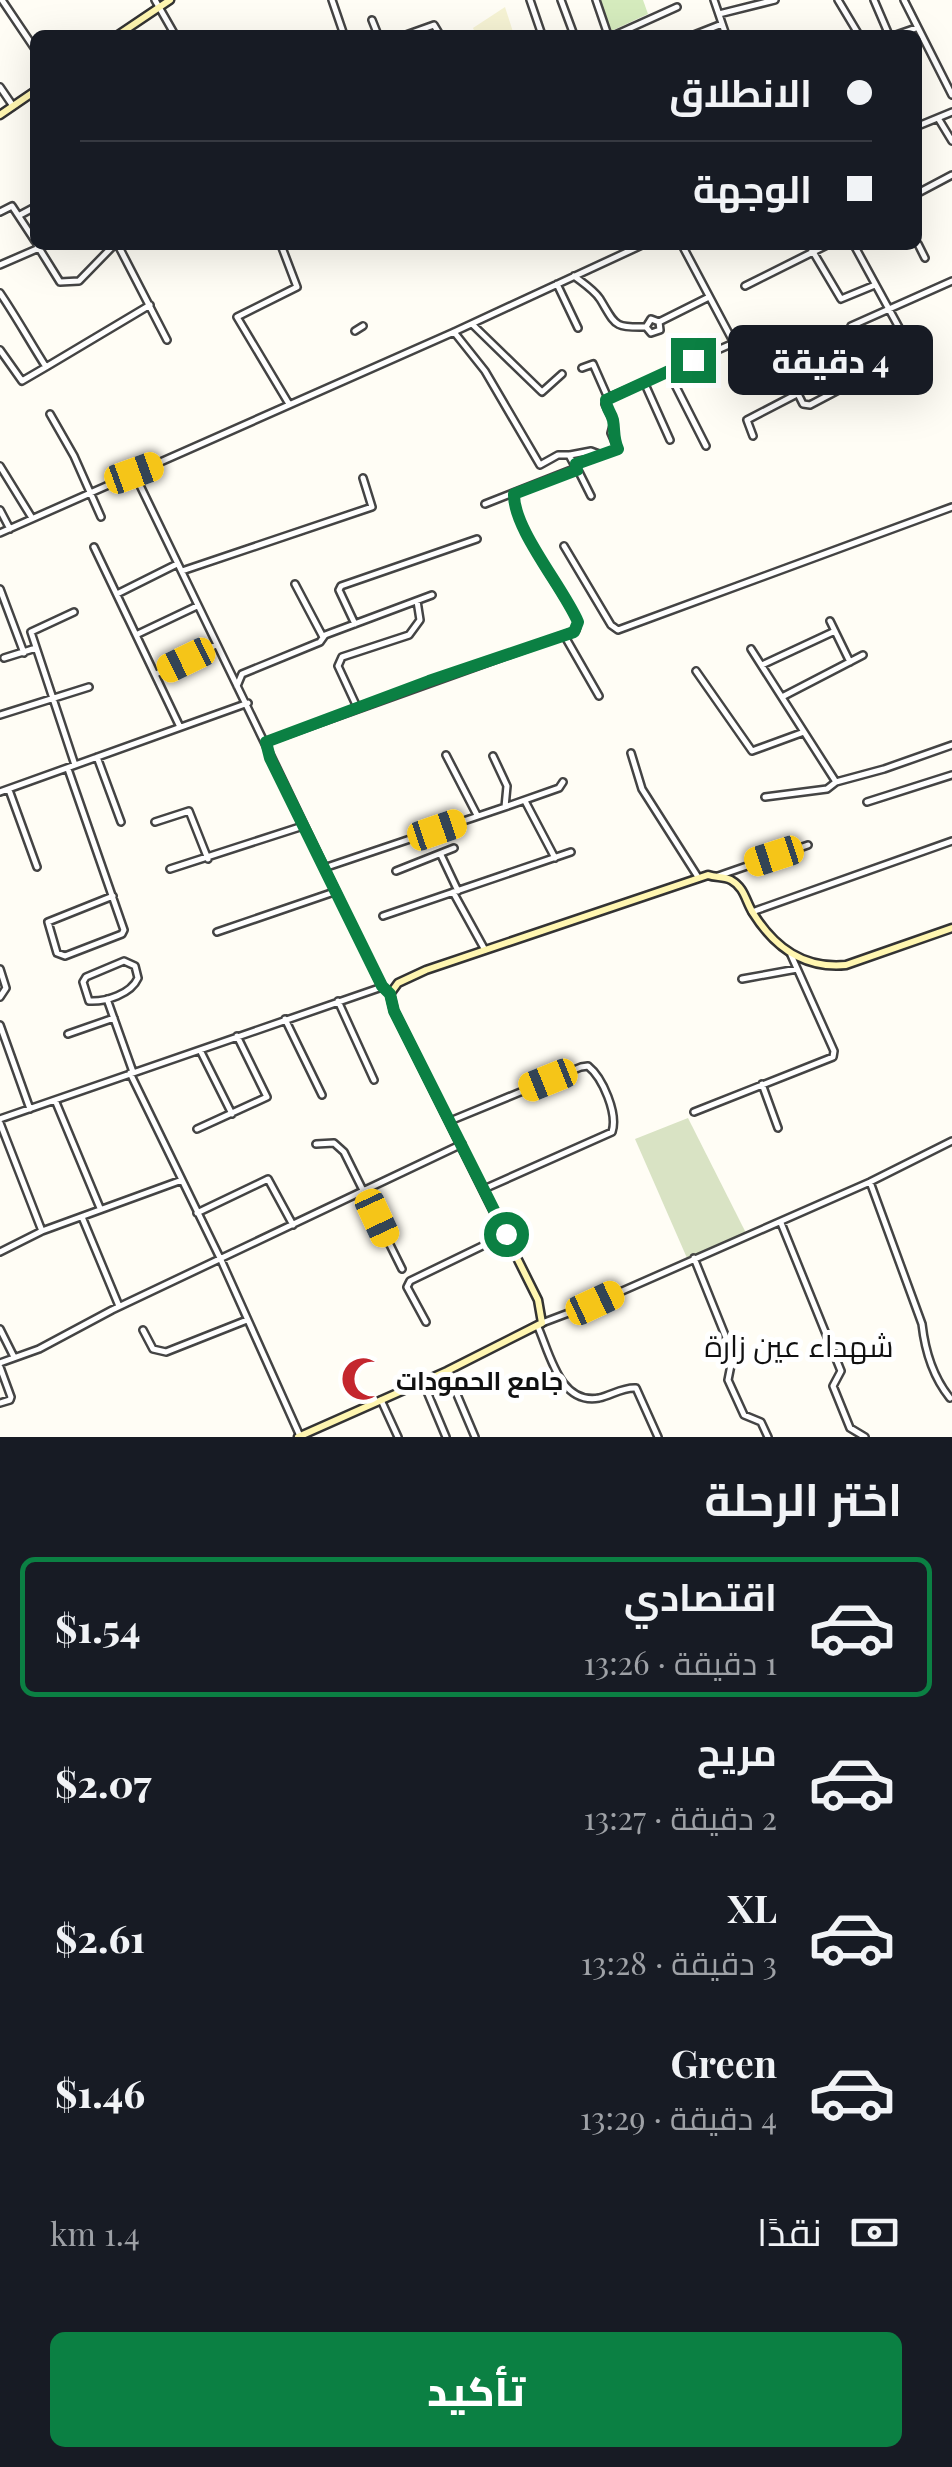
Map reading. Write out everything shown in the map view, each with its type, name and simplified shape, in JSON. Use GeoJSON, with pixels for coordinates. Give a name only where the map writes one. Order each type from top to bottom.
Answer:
{"type":"FeatureCollection","features":[{"type":"Feature","properties":{"kind":"street"},"geometry":{"type":"LineString","coordinates":[[2,0],[30,42]]}},
{"type":"Feature","properties":{"kind":"street"},"geometry":{"type":"LineString","coordinates":[[124,30],[157,4],[170,0]]}},
{"type":"Feature","properties":{"kind":"street"},"geometry":{"type":"LineString","coordinates":[[332,0],[342,30]]}},
{"type":"Feature","properties":{"kind":"street"},"geometry":{"type":"LineString","coordinates":[[530,0],[540,30]]}},
{"type":"Feature","properties":{"kind":"street"},"geometry":{"type":"LineString","coordinates":[[561,0],[572,30]]}},
{"type":"Feature","properties":{"kind":"street"},"geometry":{"type":"LineString","coordinates":[[596,0],[610,30]]}},
{"type":"Feature","properties":{"kind":"street"},"geometry":{"type":"LineString","coordinates":[[714,0],[724,30]]}},
{"type":"Feature","properties":{"kind":"street"},"geometry":{"type":"LineString","coordinates":[[719,14],[775,0]]}},
{"type":"Feature","properties":{"kind":"street"},"geometry":{"type":"LineString","coordinates":[[838,0],[857,30]]}},
{"type":"Feature","properties":{"kind":"street"},"geometry":{"type":"LineString","coordinates":[[874,0],[889,30]]}},
{"type":"Feature","properties":{"kind":"street"},"geometry":{"type":"LineString","coordinates":[[904,0],[916,28],[909,30]]}},
{"type":"Feature","properties":{"kind":"street"},"geometry":{"type":"LineString","coordinates":[[157,4],[173,30]]}},
{"type":"Feature","properties":{"kind":"street"},"geometry":{"type":"LineString","coordinates":[[624,30],[677,7]]}},
{"type":"Feature","properties":{"kind":"street"},"geometry":{"type":"LineString","coordinates":[[372,20],[376,30]]}},
{"type":"Feature","properties":{"kind":"street"},"geometry":{"type":"LineString","coordinates":[[707,30],[722,24]]}},
{"type":"Feature","properties":{"kind":"street"},"geometry":{"type":"LineString","coordinates":[[922,39],[952,95]]}},
{"type":"Feature","properties":{"kind":"street"},"geometry":{"type":"LineString","coordinates":[[0,88],[13,106]]}},
{"type":"Feature","properties":{"kind":"street"},"geometry":{"type":"LineString","coordinates":[[0,115],[30,95]]}},
{"type":"Feature","properties":{"kind":"street"},"geometry":{"type":"LineString","coordinates":[[922,124],[952,112]]}},
{"type":"Feature","properties":{"kind":"street"},"geometry":{"type":"LineString","coordinates":[[938,118],[952,141]]}},
{"type":"Feature","properties":{"kind":"street"},"geometry":{"type":"LineString","coordinates":[[922,192],[952,175]]}},
{"type":"Feature","properties":{"kind":"street"},"geometry":{"type":"LineString","coordinates":[[0,212],[12,206],[30,233]]}},
{"type":"Feature","properties":{"kind":"street"},"geometry":{"type":"LineString","coordinates":[[20,216],[30,210]]}},
{"type":"Feature","properties":{"kind":"street"},"geometry":{"type":"LineString","coordinates":[[0,264],[30,249]]}},
{"type":"Feature","properties":{"kind":"street"},"geometry":{"type":"LineString","coordinates":[[40,250],[60,282],[79,281],[111,250]]}},
{"type":"Feature","properties":{"kind":"street"},"geometry":{"type":"LineString","coordinates":[[119,250],[167,340]]}},
{"type":"Feature","properties":{"kind":"street"},"geometry":{"type":"LineString","coordinates":[[283,250],[297,287],[237,317],[289,404]]}},
{"type":"Feature","properties":{"kind":"street"},"geometry":{"type":"LineString","coordinates":[[0,532],[631,250]]}},
{"type":"Feature","properties":{"kind":"street"},"geometry":{"type":"LineString","coordinates":[[685,250],[734,343]]}},
{"type":"Feature","properties":{"kind":"street"},"geometry":{"type":"LineString","coordinates":[[745,286],[808,250]]}},
{"type":"Feature","properties":{"kind":"street"},"geometry":{"type":"LineString","coordinates":[[812,250],[841,299],[875,285]]}},
{"type":"Feature","properties":{"kind":"street"},"geometry":{"type":"LineString","coordinates":[[857,250],[920,366]]}},
{"type":"Feature","properties":{"kind":"street"},"geometry":{"type":"LineString","coordinates":[[921,250],[925,258]]}},
{"type":"Feature","properties":{"kind":"street"},"geometry":{"type":"LineString","coordinates":[[574,276],[598,296],[610,320],[623,327],[646,326],[652,334],[660,330],[659,322],[709,297]]}},
{"type":"Feature","properties":{"kind":"street"},"geometry":{"type":"LineString","coordinates":[[851,326],[952,281]]}},
{"type":"Feature","properties":{"kind":"street"},"geometry":{"type":"LineString","coordinates":[[557,284],[578,328]]}},
{"type":"Feature","properties":{"kind":"street"},"geometry":{"type":"LineString","coordinates":[[0,293],[46,367]]}},
{"type":"Feature","properties":{"kind":"street"},"geometry":{"type":"LineString","coordinates":[[0,350],[22,381],[150,305]]}},
{"type":"Feature","properties":{"kind":"street"},"geometry":{"type":"LineString","coordinates":[[472,324],[542,392],[562,374]]}},
{"type":"Feature","properties":{"kind":"street"},"geometry":{"type":"LineString","coordinates":[[354,330],[364,326]]}},
{"type":"Feature","properties":{"kind":"street"},"geometry":{"type":"LineString","coordinates":[[485,504],[618,449],[611,433],[614,422],[605,404],[608,398],[761,331],[766,332],[804,404],[810,405],[846,386]]}},
{"type":"Feature","properties":{"kind":"street"},"geometry":{"type":"LineString","coordinates":[[454,332],[485,371],[540,465],[558,455],[590,451],[602,454]]}},
{"type":"Feature","properties":{"kind":"street"},"geometry":{"type":"LineString","coordinates":[[865,371],[909,346]]}},
{"type":"Feature","properties":{"kind":"street"},"geometry":{"type":"LineString","coordinates":[[582,368],[593,364],[608,398]]}},
{"type":"Feature","properties":{"kind":"street"},"geometry":{"type":"LineString","coordinates":[[668,371],[706,446]]}},
{"type":"Feature","properties":{"kind":"street"},"geometry":{"type":"LineString","coordinates":[[644,382],[670,440]]}},
{"type":"Feature","properties":{"kind":"street"},"geometry":{"type":"LineString","coordinates":[[754,436],[748,418],[796,394]]}},
{"type":"Feature","properties":{"kind":"street"},"geometry":{"type":"LineString","coordinates":[[50,414],[101,517]]}},
{"type":"Feature","properties":{"kind":"street"},"geometry":{"type":"LineString","coordinates":[[570,455],[591,496]]}},
{"type":"Feature","properties":{"kind":"street"},"geometry":{"type":"LineString","coordinates":[[0,466],[32,518]]}},
{"type":"Feature","properties":{"kind":"street"},"geometry":{"type":"LineString","coordinates":[[134,473],[248,703],[334,892],[382,986],[390,994],[394,1011],[542,1306],[540,1325],[560,1378],[570,1392],[591,1398],[636,1388],[658,1437]]}},
{"type":"Feature","properties":{"kind":"street"},"geometry":{"type":"LineString","coordinates":[[117,594],[180,568],[372,507],[363,478]]}},
{"type":"Feature","properties":{"kind":"street"},"geometry":{"type":"LineString","coordinates":[[266,742],[576,630],[578,622],[534,547],[514,504],[514,494]]}},
{"type":"Feature","properties":{"kind":"street"},"geometry":{"type":"LineString","coordinates":[[564,546],[611,626],[618,630],[952,507]]}},
{"type":"Feature","properties":{"kind":"street"},"geometry":{"type":"LineString","coordinates":[[0,510],[10,528]]}},
{"type":"Feature","properties":{"kind":"street"},"geometry":{"type":"LineString","coordinates":[[355,624],[339,590],[342,586],[477,539]]}},
{"type":"Feature","properties":{"kind":"street"},"geometry":{"type":"LineString","coordinates":[[94,547],[180,727]]}},
{"type":"Feature","properties":{"kind":"street"},"geometry":{"type":"LineString","coordinates":[[295,584],[323,636]]}},
{"type":"Feature","properties":{"kind":"street"},"geometry":{"type":"LineString","coordinates":[[0,589],[24,653]]}},
{"type":"Feature","properties":{"kind":"street"},"geometry":{"type":"LineString","coordinates":[[237,686],[242,674],[320,642],[323,636],[432,595]]}},
{"type":"Feature","properties":{"kind":"street"},"geometry":{"type":"LineString","coordinates":[[358,707],[338,666],[342,657],[409,635],[420,620],[417,601]]}},
{"type":"Feature","properties":{"kind":"street"},"geometry":{"type":"LineString","coordinates":[[138,634],[198,606]]}},
{"type":"Feature","properties":{"kind":"street"},"geometry":{"type":"LineString","coordinates":[[74,612],[31,632],[75,765]]}},
{"type":"Feature","properties":{"kind":"street"},"geometry":{"type":"LineString","coordinates":[[830,621],[850,662]]}},
{"type":"Feature","properties":{"kind":"street"},"geometry":{"type":"LineString","coordinates":[[762,665],[834,630]]}},
{"type":"Feature","properties":{"kind":"street"},"geometry":{"type":"LineString","coordinates":[[564,635],[599,696]]}},
{"type":"Feature","properties":{"kind":"street"},"geometry":{"type":"LineString","coordinates":[[156,674],[216,645]]}},
{"type":"Feature","properties":{"kind":"street"},"geometry":{"type":"LineString","coordinates":[[4,658],[36,648]]}},
{"type":"Feature","properties":{"kind":"street"},"geometry":{"type":"LineString","coordinates":[[752,649],[836,782]]}},
{"type":"Feature","properties":{"kind":"street"},"geometry":{"type":"LineString","coordinates":[[782,697],[864,655]]}},
{"type":"Feature","properties":{"kind":"street"},"geometry":{"type":"LineString","coordinates":[[696,671],[752,751],[804,732]]}},
{"type":"Feature","properties":{"kind":"street"},"geometry":{"type":"LineString","coordinates":[[0,716],[90,687]]}},
{"type":"Feature","properties":{"kind":"street"},"geometry":{"type":"LineString","coordinates":[[0,792],[248,703]]}},
{"type":"Feature","properties":{"kind":"street"},"geometry":{"type":"LineString","coordinates":[[765,798],[827,789],[836,782],[952,745]]}},
{"type":"Feature","properties":{"kind":"street"},"geometry":{"type":"LineString","coordinates":[[631,753],[642,789],[698,878]]}},
{"type":"Feature","properties":{"kind":"street"},"geometry":{"type":"LineString","coordinates":[[446,755],[477,815]]}},
{"type":"Feature","properties":{"kind":"street"},"geometry":{"type":"LineString","coordinates":[[97,756],[121,822]]}},
{"type":"Feature","properties":{"kind":"street"},"geometry":{"type":"LineString","coordinates":[[492,756],[507,786],[505,807]]}},
{"type":"Feature","properties":{"kind":"street"},"geometry":{"type":"LineString","coordinates":[[68,769],[124,927],[122,934],[65,956],[57,953],[48,922],[113,896]]}},
{"type":"Feature","properties":{"kind":"street"},"geometry":{"type":"LineString","coordinates":[[867,802],[952,775]]}},
{"type":"Feature","properties":{"kind":"street"},"geometry":{"type":"LineString","coordinates":[[324,868],[525,801],[559,788],[563,782]]}},
{"type":"Feature","properties":{"kind":"street"},"geometry":{"type":"LineString","coordinates":[[9,790],[37,867]]}},
{"type":"Feature","properties":{"kind":"street"},"geometry":{"type":"LineString","coordinates":[[525,801],[555,858]]}},
{"type":"Feature","properties":{"kind":"street"},"geometry":{"type":"LineString","coordinates":[[155,822],[188,811],[208,859]]}},
{"type":"Feature","properties":{"kind":"street"},"geometry":{"type":"LineString","coordinates":[[170,870],[303,826]]}},
{"type":"Feature","properties":{"kind":"street"},"geometry":{"type":"LineString","coordinates":[[752,912],[952,841]]}},
{"type":"Feature","properties":{"kind":"street"},"geometry":{"type":"LineString","coordinates":[[715,878],[808,845]]}},
{"type":"Feature","properties":{"kind":"street"},"geometry":{"type":"LineString","coordinates":[[396,870],[454,848]]}},
{"type":"Feature","properties":{"kind":"street"},"geometry":{"type":"LineString","coordinates":[[383,916],[571,852]]}},
{"type":"Feature","properties":{"kind":"street"},"geometry":{"type":"LineString","coordinates":[[441,854],[486,950]]}},
{"type":"Feature","properties":{"kind":"street"},"geometry":{"type":"LineString","coordinates":[[390,994],[398,982],[486,950],[698,878],[725,876],[747,897],[752,912],[790,955],[834,1054],[694,1112]]}},
{"type":"Feature","properties":{"kind":"street"},"geometry":{"type":"LineString","coordinates":[[217,932],[334,892]]}},
{"type":"Feature","properties":{"kind":"street"},"geometry":{"type":"LineString","coordinates":[[790,955],[828,966],[846,964],[952,928]]}},
{"type":"Feature","properties":{"kind":"street"},"geometry":{"type":"LineString","coordinates":[[130,962],[135,966],[137,983],[108,999],[89,1001],[83,982],[86,977],[130,962]]}},
{"type":"Feature","properties":{"kind":"street"},"geometry":{"type":"LineString","coordinates":[[0,969],[6,988],[0,996]]}},
{"type":"Feature","properties":{"kind":"street"},"geometry":{"type":"LineString","coordinates":[[742,979],[797,970]]}},
{"type":"Feature","properties":{"kind":"street"},"geometry":{"type":"LineString","coordinates":[[42,1231],[0,1121],[382,986]]}},
{"type":"Feature","properties":{"kind":"street"},"geometry":{"type":"LineString","coordinates":[[108,999],[131,1073],[299,1437],[447,1372],[540,1325],[870,1182],[952,1141]]}},
{"type":"Feature","properties":{"kind":"street"},"geometry":{"type":"LineString","coordinates":[[338,1001],[374,1080]]}},
{"type":"Feature","properties":{"kind":"street"},"geometry":{"type":"LineString","coordinates":[[68,1034],[114,1018]]}},
{"type":"Feature","properties":{"kind":"street"},"geometry":{"type":"LineString","coordinates":[[285,1020],[322,1095]]}},
{"type":"Feature","properties":{"kind":"street"},"geometry":{"type":"LineString","coordinates":[[0,1025],[30,1109]]}},
{"type":"Feature","properties":{"kind":"street"},"geometry":{"type":"LineString","coordinates":[[197,1129],[268,1097],[237,1036]]}},
{"type":"Feature","properties":{"kind":"street"},"geometry":{"type":"LineString","coordinates":[[199,1049],[232,1114]]}},
{"type":"Feature","properties":{"kind":"street"},"geometry":{"type":"LineString","coordinates":[[450,1121],[581,1067],[588,1066],[595,1072],[614,1115],[612,1132],[484,1189]]}},
{"type":"Feature","properties":{"kind":"street"},"geometry":{"type":"LineString","coordinates":[[762,1084],[778,1128]]}},
{"type":"Feature","properties":{"kind":"street"},"geometry":{"type":"LineString","coordinates":[[55,1100],[101,1209]]}},
{"type":"Feature","properties":{"kind":"street"},"geometry":{"type":"LineString","coordinates":[[316,1144],[328,1142],[339,1146],[402,1269]]}},
{"type":"Feature","properties":{"kind":"street"},"geometry":{"type":"LineString","coordinates":[[0,1403],[12,1396],[0,1365],[462,1144]]}},
{"type":"Feature","properties":{"kind":"street"},"geometry":{"type":"LineString","coordinates":[[197,1213],[268,1179],[293,1225]]}},
{"type":"Feature","properties":{"kind":"street"},"geometry":{"type":"LineString","coordinates":[[0,1252],[42,1231],[182,1180]]}},
{"type":"Feature","properties":{"kind":"street"},"geometry":{"type":"LineString","coordinates":[[870,1182],[922,1324],[924,1344],[938,1383],[950,1398]]}},
{"type":"Feature","properties":{"kind":"street"},"geometry":{"type":"LineString","coordinates":[[82,1216],[119,1306]]}},
{"type":"Feature","properties":{"kind":"street"},"geometry":{"type":"LineString","coordinates":[[781,1222],[841,1371],[832,1386],[850,1428],[866,1437]]}},
{"type":"Feature","properties":{"kind":"street"},"geometry":{"type":"LineString","coordinates":[[426,1322],[408,1287],[410,1281],[506,1234]]}},
{"type":"Feature","properties":{"kind":"street"},"geometry":{"type":"LineString","coordinates":[[694,1258],[734,1355],[728,1380],[744,1415],[761,1422],[768,1437]]}},
{"type":"Feature","properties":{"kind":"street"},"geometry":{"type":"LineString","coordinates":[[143,1330],[153,1350],[166,1352],[247,1320]]}},
{"type":"Feature","properties":{"kind":"street"},"geometry":{"type":"LineString","coordinates":[[0,1329],[14,1358]]}},
{"type":"Feature","properties":{"kind":"street"},"geometry":{"type":"LineString","coordinates":[[447,1372],[475,1437]]}},
{"type":"Feature","properties":{"kind":"street"},"geometry":{"type":"LineString","coordinates":[[422,1382],[446,1437]]}},
{"type":"Feature","properties":{"kind":"street"},"geometry":{"type":"LineString","coordinates":[[381,1400],[398,1437]]}},
{"type":"Feature","properties":{"kind":"shaded area"},"geometry":{"type":"Polygon","coordinates":[[[505,7],[512,30],[474,30],[505,7]]]}},
{"type":"Feature","properties":{"kind":"green space"},"geometry":{"type":"Polygon","coordinates":[[[598,0],[643,0],[648,14],[608,30],[598,0]]]}},
{"type":"Feature","properties":{"kind":"green space"},"geometry":{"type":"Polygon","coordinates":[[[688,1118],[746,1233],[687,1258],[635,1139],[688,1118]]]}},
{"type":"Feature","properties":{"kind":"place","name":"جامع الحمودات"},"geometry":{"type":"Point","coordinates":[363,1379]}},
{"type":"Feature","properties":{"kind":"district","name":"شهداء عين زارة"},"geometry":{"type":"Point","coordinates":[799,1345]}},
{"type":"Feature","properties":{"kind":"route"},"geometry":{"type":"LineString","coordinates":[[506,1234],[394,1011],[390,994],[382,986],[334,892],[266,742],[574,632],[578,622],[534,547],[514,504],[514,494],[618,449],[606,400],[693,360]]}}]}
